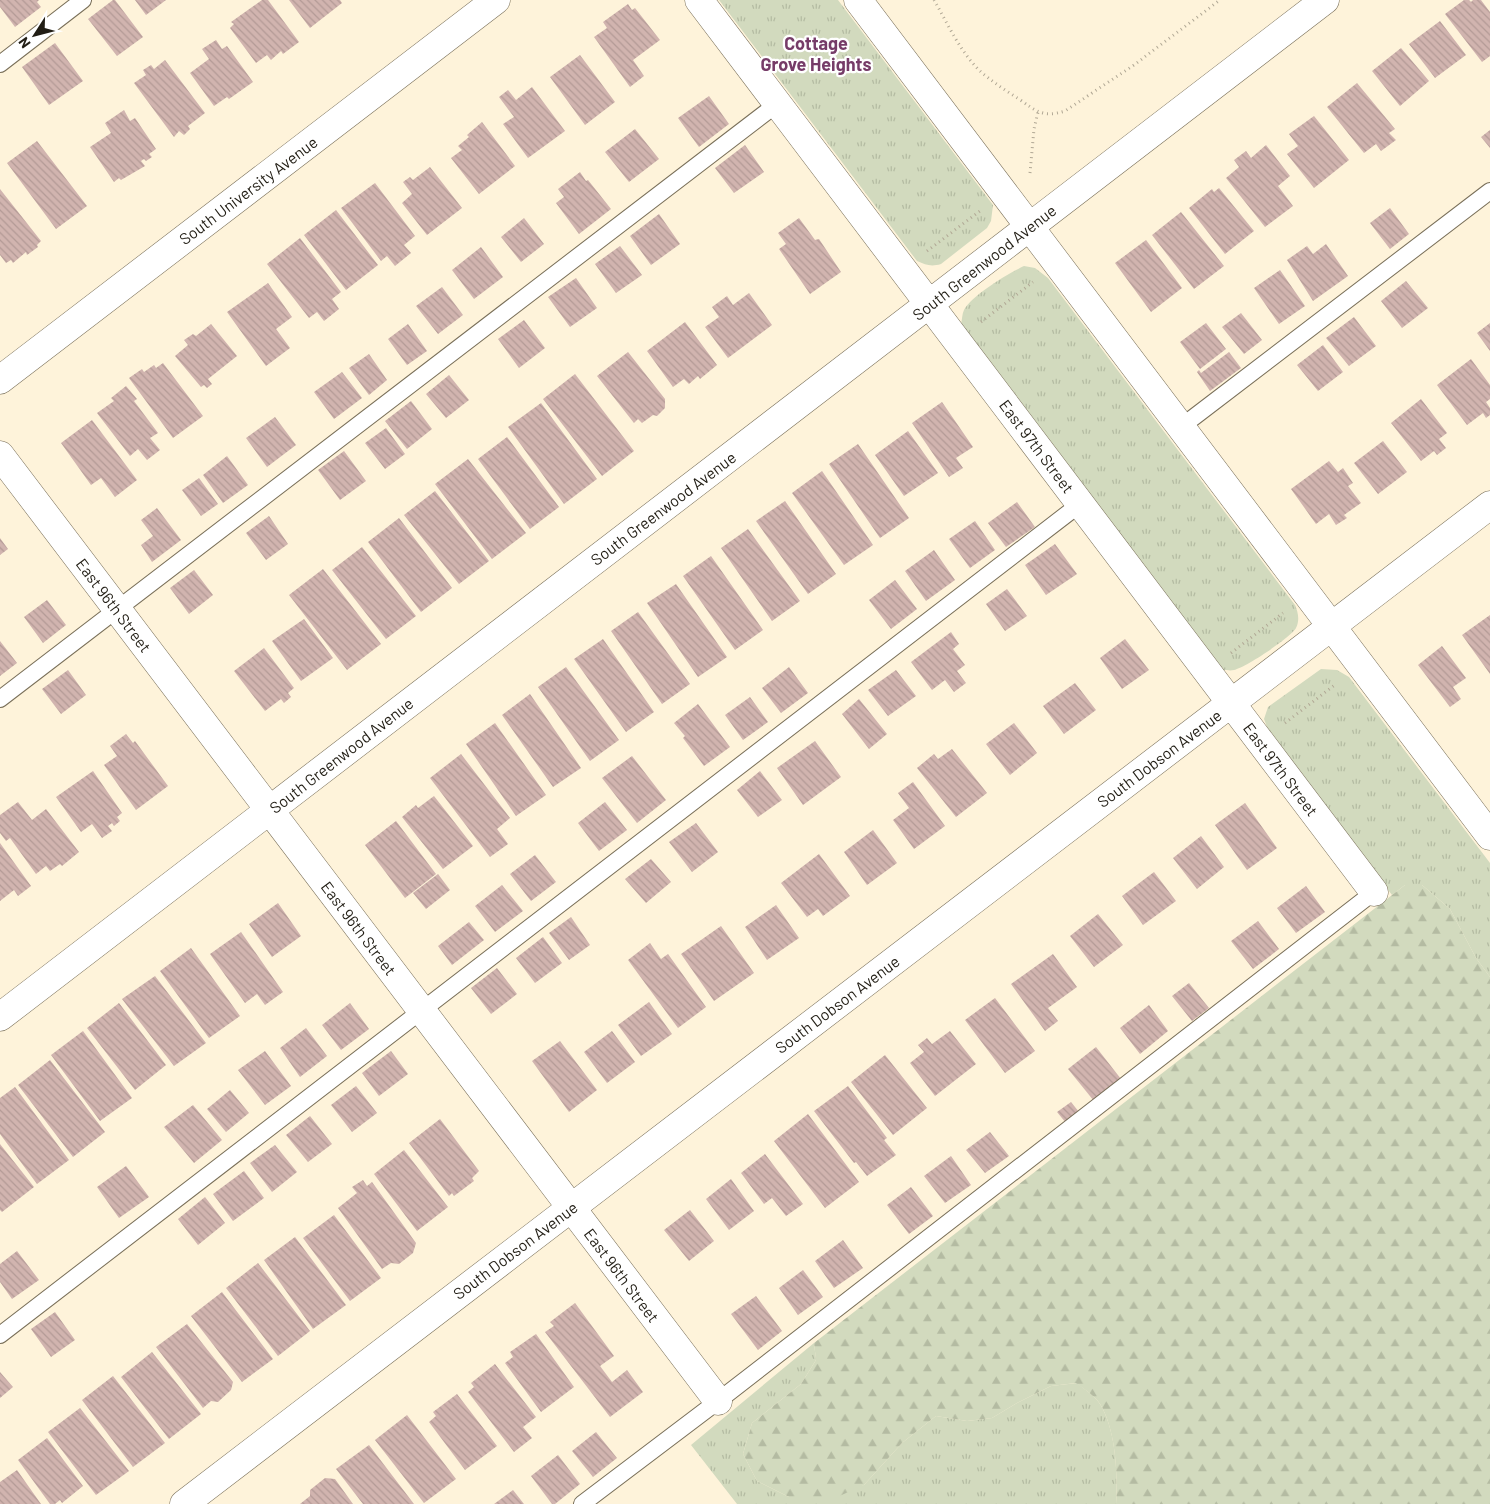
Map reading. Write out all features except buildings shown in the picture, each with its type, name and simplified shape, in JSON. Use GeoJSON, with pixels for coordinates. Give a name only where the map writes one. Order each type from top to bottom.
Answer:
{"type":"FeatureCollection","features":[{"type":"Feature","properties":{"kind":"street","name":"South University Avenue"},"geometry":{"type":"LineString","coordinates":[[0,380],[496,0]]}},
{"type":"Feature","properties":{"kind":"street","name":"East 97th Street"},"geometry":{"type":"LineString","coordinates":[[699,0],[1374,892]]}},
{"type":"Feature","properties":{"kind":"street"},"geometry":{"type":"LineString","coordinates":[[858,0],[1331,626],[1488,829]]}},
{"type":"Feature","properties":{"kind":"street","name":"South Greenwood Avenue"},"geometry":{"type":"LineString","coordinates":[[0,1016],[1325,0]]}},
{"type":"Feature","properties":{"kind":"street","name":"East 96th Street"},"geometry":{"type":"LineString","coordinates":[[0,455],[718,1401]]}},
{"type":"Feature","properties":{"kind":"street","name":"South Dobson Avenue"},"geometry":{"type":"LineString","coordinates":[[184,1504],[1490,505]]}},
{"type":"Feature","properties":{"kind":"lane"},"geometry":{"type":"LineString","coordinates":[[0,64],[83,0]]}},
{"type":"Feature","properties":{"kind":"lane"},"geometry":{"type":"LineString","coordinates":[[0,699],[777,104]]}},
{"type":"Feature","properties":{"kind":"lane"},"geometry":{"type":"LineString","coordinates":[[1181,427],[1490,191]]}},
{"type":"Feature","properties":{"kind":"lane"},"geometry":{"type":"LineString","coordinates":[[0,1335],[1080,504]]}},
{"type":"Feature","properties":{"kind":"lane"},"geometry":{"type":"LineString","coordinates":[[582,1504],[718,1401],[1374,892]]}},
{"type":"Feature","properties":{"kind":"path"},"geometry":{"type":"LineString","coordinates":[[934,0],[955,37],[980,71],[997,85],[1038,112],[1053,115],[1065,111],[1134,65],[1220,0]]}},
{"type":"Feature","properties":{"kind":"path"},"geometry":{"type":"LineString","coordinates":[[1030,173],[1034,128],[1038,112]]}},
{"type":"Feature","properties":{"kind":"path"},"geometry":{"type":"LineString","coordinates":[[922,255],[981,210]]}},
{"type":"Feature","properties":{"kind":"path"},"geometry":{"type":"LineString","coordinates":[[977,325],[1038,278]]}},
{"type":"Feature","properties":{"kind":"path"},"geometry":{"type":"LineString","coordinates":[[1225,657],[1290,608]]}},
{"type":"Feature","properties":{"kind":"path"},"geometry":{"type":"LineString","coordinates":[[1281,726],[1337,684]]}},
{"type":"Feature","properties":{"kind":"green space"},"geometry":{"type":"Polygon","coordinates":[[[719,0],[838,0],[993,205],[991,221],[987,228],[941,264],[929,265],[917,261],[719,0]]]}},
{"type":"Feature","properties":{"kind":"green space"},"geometry":{"type":"Polygon","coordinates":[[[1024,266],[1035,268],[1048,278],[1295,605],[1298,616],[1296,628],[1277,645],[1248,664],[1234,670],[1223,670],[961,325],[962,315],[968,304],[983,291],[1024,266]]]}},
{"type":"Feature","properties":{"kind":"green space"},"geometry":{"type":"Polygon","coordinates":[[[1321,669],[1337,670],[1349,677],[1490,863],[1490,977],[1476,958],[1450,909],[1422,885],[1405,885],[1392,895],[1270,735],[1264,719],[1268,707],[1321,669]]]}},
{"type":"Feature","properties":{"kind":"green space"},"geometry":{"type":"Polygon","coordinates":[[[1405,885],[1422,885],[1450,909],[1476,958],[1490,977],[1490,1504],[1116,1504],[1115,1453],[1110,1427],[1098,1401],[1076,1383],[1051,1386],[992,1418],[967,1421],[936,1416],[902,1443],[864,1485],[835,1498],[789,1497],[757,1481],[743,1454],[752,1423],[801,1384],[816,1360],[814,1343],[1405,885]]]}},
{"type":"Feature","properties":{"kind":"green space"},"geometry":{"type":"Polygon","coordinates":[[[814,1343],[816,1360],[801,1384],[752,1423],[743,1454],[757,1481],[789,1497],[864,1485],[902,1443],[936,1416],[967,1421],[992,1418],[1051,1386],[1077,1383],[1098,1401],[1110,1426],[1115,1452],[1116,1504],[737,1504],[691,1445],[814,1343]]]}},
{"type":"Feature","properties":{"kind":"district","name":"Cottage Grove Heights"},"geometry":{"type":"Point","coordinates":[816,53]}}]}
